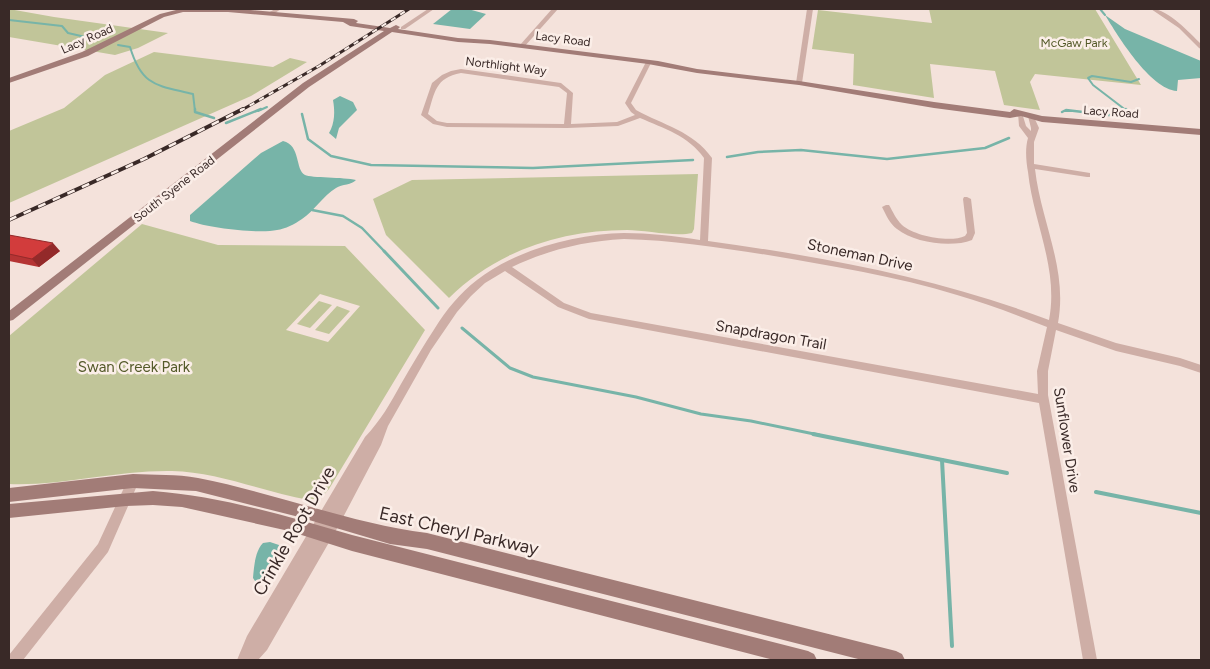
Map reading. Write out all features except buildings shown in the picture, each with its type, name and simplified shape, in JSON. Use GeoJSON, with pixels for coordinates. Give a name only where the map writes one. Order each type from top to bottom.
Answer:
{"type":"FeatureCollection","features":[{"type":"Feature","properties":{"kind":"main road","name":"Lacy Road"},"geometry":{"type":"LineString","coordinates":[[9,77],[105,41],[135,25],[159,9]]}},
{"type":"Feature","properties":{"kind":"main road"},"geometry":{"type":"LineString","coordinates":[[167,9],[185,9]]}},
{"type":"Feature","properties":{"kind":"main road","name":"Lacy Road"},"geometry":{"type":"LineString","coordinates":[[9,81],[85,54],[120,38],[156,18],[185,9],[232,10]]}},
{"type":"Feature","properties":{"kind":"main road","name":"Lacy Road"},"geometry":{"type":"LineString","coordinates":[[220,9],[346,22],[697,71],[799,82],[934,105],[1010,115],[1020,114],[1042,119],[1201,132]]}},
{"type":"Feature","properties":{"kind":"main road","name":"South Syene Road"},"geometry":{"type":"LineString","coordinates":[[9,317],[300,91],[354,60],[397,29]]}},
{"type":"Feature","properties":{"kind":"main road","name":"South Syene Road"},"geometry":{"type":"LineString","coordinates":[[9,324],[48,288]]}},
{"type":"Feature","properties":{"kind":"main road","name":"East Cheryl Parkway"},"geometry":{"type":"LineString","coordinates":[[9,494],[133,481],[196,484],[390,536],[427,541],[896,660]]}},
{"type":"Feature","properties":{"kind":"main road"},"geometry":{"type":"LineString","coordinates":[[9,511],[126,499],[182,500],[252,515],[808,660]]}},
{"type":"Feature","properties":{"kind":"street"},"geometry":{"type":"LineString","coordinates":[[270,14],[278,9]]}},
{"type":"Feature","properties":{"kind":"street","name":"South Syene Road"},"geometry":{"type":"LineString","coordinates":[[397,29],[424,9]]}},
{"type":"Feature","properties":{"kind":"street","name":"South Syene Road"},"geometry":{"type":"LineString","coordinates":[[397,29],[431,9]]}},
{"type":"Feature","properties":{"kind":"street"},"geometry":{"type":"LineString","coordinates":[[522,46],[555,9]]}},
{"type":"Feature","properties":{"kind":"street"},"geometry":{"type":"LineString","coordinates":[[799,82],[810,9]]}},
{"type":"Feature","properties":{"kind":"street"},"geometry":{"type":"LineString","coordinates":[[1154,9],[1181,27],[1201,46]]}},
{"type":"Feature","properties":{"kind":"street"},"geometry":{"type":"LineString","coordinates":[[649,63],[629,99],[630,106],[640,115],[698,144],[708,158],[704,243]]}},
{"type":"Feature","properties":{"kind":"street","name":"Northlight Way"},"geometry":{"type":"LineString","coordinates":[[567,126],[570,93],[562,85],[461,71],[447,73],[437,80],[424,115],[435,123],[447,125],[567,126],[618,124],[640,115]]}},
{"type":"Feature","properties":{"kind":"street","name":"Sunflower Drive"},"geometry":{"type":"LineString","coordinates":[[1020,114],[1023,126],[1031,136]]}},
{"type":"Feature","properties":{"kind":"street","name":"Sunflower Drive"},"geometry":{"type":"LineString","coordinates":[[1031,116],[1035,128],[1031,136],[1030,166],[1056,280],[1057,307],[1042,370],[1044,400],[1090,660]]}},
{"type":"Feature","properties":{"kind":"street"},"geometry":{"type":"LineString","coordinates":[[1030,166],[1087,175]]}},
{"type":"Feature","properties":{"kind":"street"},"geometry":{"type":"LineString","coordinates":[[886,207],[897,225],[910,233],[958,242],[969,238],[971,233],[967,199]]}},
{"type":"Feature","properties":{"kind":"street","name":"Stoneman Drive"},"geometry":{"type":"LineString","coordinates":[[505,267],[534,253],[560,244],[591,238],[633,236],[704,243],[840,265],[931,285],[990,302],[1117,348],[1182,360],[1201,369]]}},
{"type":"Feature","properties":{"kind":"street","name":"Snapdragon Trail"},"geometry":{"type":"LineString","coordinates":[[505,267],[561,305],[589,316],[1044,400]]}},
{"type":"Feature","properties":{"kind":"street","name":"Crinkle Root Drive"},"geometry":{"type":"LineString","coordinates":[[250,660],[262,645],[329,519],[377,442],[383,426],[442,326],[462,298],[482,281],[505,267]]}},
{"type":"Feature","properties":{"kind":"street"},"geometry":{"type":"LineString","coordinates":[[14,660],[100,553],[133,481]]}},
{"type":"Feature","properties":{"kind":"street","name":"Crinkle Root Drive"},"geometry":{"type":"LineString","coordinates":[[244,660],[252,641],[321,534]]}},
{"type":"Feature","properties":{"kind":"green space"},"geometry":{"type":"Polygon","coordinates":[[[9,9],[168,33],[138,48],[115,55],[9,37],[9,9]]]}},
{"type":"Feature","properties":{"kind":"green space","name":"McGaw Park"},"geometry":{"type":"Polygon","coordinates":[[[929,9],[1095,9],[1141,85],[1035,74],[1030,82],[1040,110],[1004,105],[995,71],[930,64],[934,98],[853,85],[854,54],[812,49],[818,10],[932,23],[929,9]]]}},
{"type":"Feature","properties":{"kind":"green space"},"geometry":{"type":"Polygon","coordinates":[[[154,52],[273,67],[290,58],[307,62],[251,96],[9,203],[9,131],[64,108],[105,75],[154,52]]]}},
{"type":"Feature","properties":{"kind":"green space"},"geometry":{"type":"Polygon","coordinates":[[[698,174],[694,229],[692,233],[677,234],[627,230],[602,231],[554,239],[531,246],[487,268],[449,298],[386,235],[373,199],[412,180],[698,174]]]}},
{"type":"Feature","properties":{"kind":"green space","name":"Swan Creek Park"},"geometry":{"type":"Polygon","coordinates":[[[142,224],[218,245],[345,246],[425,330],[329,489],[322,497],[309,500],[206,475],[172,471],[151,471],[50,483],[9,484],[9,336],[142,224]],[[320,294],[286,330],[328,342],[360,306],[320,294]]]}},
{"type":"Feature","properties":{"kind":"green space"},"geometry":{"type":"Polygon","coordinates":[[[319,301],[332,305],[310,328],[297,324],[319,301]]]}},
{"type":"Feature","properties":{"kind":"green space"},"geometry":{"type":"Polygon","coordinates":[[[337,306],[350,311],[329,334],[315,330],[337,306]]]}},
{"type":"Feature","properties":{"kind":"water"},"geometry":{"type":"Polygon","coordinates":[[[452,9],[468,9],[486,14],[470,29],[433,24],[452,9]]]}},
{"type":"Feature","properties":{"kind":"water"},"geometry":{"type":"Polygon","coordinates":[[[1105,15],[1125,29],[1201,61],[1201,78],[1178,80],[1177,91],[1167,88],[1156,81],[1136,60],[1105,15]]]}},
{"type":"Feature","properties":{"kind":"water"},"geometry":{"type":"Polygon","coordinates":[[[340,96],[353,102],[357,110],[339,128],[336,139],[329,133],[334,117],[333,100],[340,96]]]}},
{"type":"Feature","properties":{"kind":"water"},"geometry":{"type":"Polygon","coordinates":[[[283,141],[293,147],[300,168],[305,175],[356,180],[336,188],[302,219],[280,229],[269,231],[234,230],[190,221],[190,215],[261,153],[283,141]]]}},
{"type":"Feature","properties":{"kind":"water"},"geometry":{"type":"Polygon","coordinates":[[[270,542],[285,547],[285,552],[267,581],[264,583],[255,581],[253,578],[258,550],[263,543],[270,542]]]}},
{"type":"Feature","properties":{"kind":"waterway"},"geometry":{"type":"LineString","coordinates":[[1100,9],[1105,15]]}},
{"type":"Feature","properties":{"kind":"waterway"},"geometry":{"type":"LineString","coordinates":[[9,20],[62,26],[68,33],[94,39]]}},
{"type":"Feature","properties":{"kind":"waterway"},"geometry":{"type":"LineString","coordinates":[[118,45],[130,47],[140,70],[152,82],[160,86],[193,94],[195,111]]}},
{"type":"Feature","properties":{"kind":"waterway"},"geometry":{"type":"LineString","coordinates":[[1127,111],[1093,85],[1088,78],[1092,76],[1131,82],[1139,79]]}},
{"type":"Feature","properties":{"kind":"waterway"},"geometry":{"type":"LineString","coordinates":[[258,111],[267,107]]}},
{"type":"Feature","properties":{"kind":"waterway"},"geometry":{"type":"LineString","coordinates":[[226,123],[261,109]]}},
{"type":"Feature","properties":{"kind":"waterway"},"geometry":{"type":"LineString","coordinates":[[1062,112],[1066,110],[1134,118],[1126,109]]}},
{"type":"Feature","properties":{"kind":"waterway"},"geometry":{"type":"LineString","coordinates":[[195,111],[214,118]]}},
{"type":"Feature","properties":{"kind":"waterway"},"geometry":{"type":"LineString","coordinates":[[1065,111],[1072,111]]}},
{"type":"Feature","properties":{"kind":"waterway"},"geometry":{"type":"LineString","coordinates":[[302,114],[308,139],[331,156],[371,165],[533,168],[693,160]]}},
{"type":"Feature","properties":{"kind":"waterway"},"geometry":{"type":"LineString","coordinates":[[727,157],[758,152],[801,150],[887,159],[985,148],[1009,138]]}},
{"type":"Feature","properties":{"kind":"waterway"},"geometry":{"type":"LineString","coordinates":[[312,210],[343,216],[362,228],[385,252]]}},
{"type":"Feature","properties":{"kind":"waterway"},"geometry":{"type":"LineString","coordinates":[[384,251],[438,308]]}},
{"type":"Feature","properties":{"kind":"waterway"},"geometry":{"type":"LineString","coordinates":[[462,328],[510,368],[533,377],[636,397],[701,414],[751,421],[819,435]]}},
{"type":"Feature","properties":{"kind":"waterway"},"geometry":{"type":"LineString","coordinates":[[813,434],[1007,473]]}},
{"type":"Feature","properties":{"kind":"waterway"},"geometry":{"type":"LineString","coordinates":[[942,460],[952,646]]}},
{"type":"Feature","properties":{"kind":"waterway"},"geometry":{"type":"LineString","coordinates":[[1096,492],[1201,513]]}},
{"type":"Feature","properties":{"kind":"railway"},"geometry":{"type":"LineString","coordinates":[[240,111],[319,66],[409,9]]}},
{"type":"Feature","properties":{"kind":"railway"},"geometry":{"type":"LineString","coordinates":[[9,220],[144,159],[243,109]]}}]}
